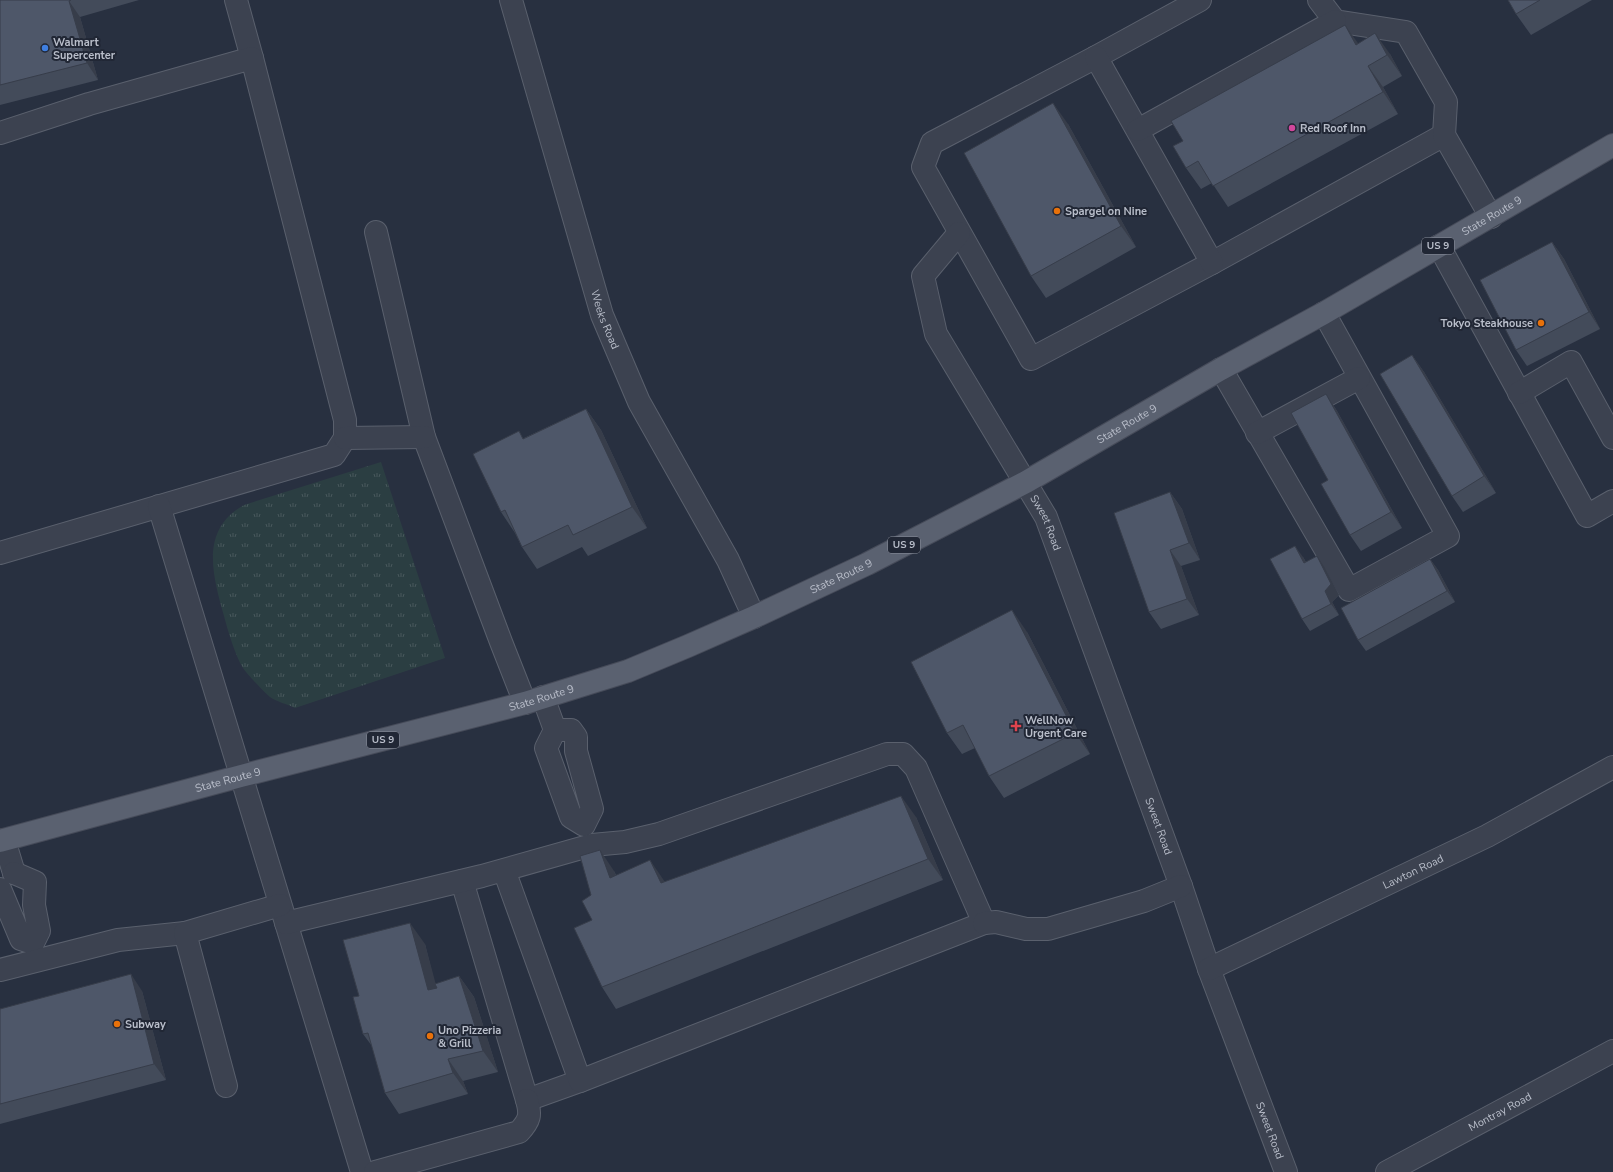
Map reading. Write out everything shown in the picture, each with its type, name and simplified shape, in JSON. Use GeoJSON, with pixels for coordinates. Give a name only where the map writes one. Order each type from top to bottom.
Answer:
{"type":"FeatureCollection","features":[{"type":"Feature","properties":{"kind":"main road","name":"State Route 9"},"geometry":{"type":"LineString","coordinates":[[2,840],[534,700],[628,671],[754,617],[868,564],[1026,482],[1221,369],[1324,313],[1613,145]]}},
{"type":"Feature","properties":{"kind":"street"},"geometry":{"type":"LineString","coordinates":[[0,552],[334,454],[345,438],[345,420],[236,0]]}},
{"type":"Feature","properties":{"kind":"street","name":"Weeks Road"},"geometry":{"type":"LineString","coordinates":[[511,0],[602,315],[610,336],[639,402],[728,560],[754,617]]}},
{"type":"Feature","properties":{"kind":"street"},"geometry":{"type":"LineString","coordinates":[[1200,0],[1096,57],[932,143],[923,167],[1031,359],[1212,263],[1444,135]]}},
{"type":"Feature","properties":{"kind":"street"},"geometry":{"type":"LineString","coordinates":[[1319,0],[1334,21]]}},
{"type":"Feature","properties":{"kind":"street"},"geometry":{"type":"LineString","coordinates":[[1138,130],[1334,21],[1406,32],[1446,102],[1444,135],[1490,217]]}},
{"type":"Feature","properties":{"kind":"street"},"geometry":{"type":"LineString","coordinates":[[1096,57],[1212,263]]}},
{"type":"Feature","properties":{"kind":"street"},"geometry":{"type":"LineString","coordinates":[[0,133],[89,104],[252,58]]}},
{"type":"Feature","properties":{"kind":"street"},"geometry":{"type":"LineString","coordinates":[[376,232],[424,437],[534,700],[555,730],[546,748],[571,817],[584,825],[592,845]]}},
{"type":"Feature","properties":{"kind":"street","name":"Sweet Road"},"geometry":{"type":"LineString","coordinates":[[959,233],[923,276],[936,334],[1046,517],[1181,886],[1209,969],[1286,1172]]}},
{"type":"Feature","properties":{"kind":"street"},"geometry":{"type":"LineString","coordinates":[[1439,246],[1587,516],[1613,501]]}},
{"type":"Feature","properties":{"kind":"street"},"geometry":{"type":"LineString","coordinates":[[1221,369],[1349,590],[1448,536],[1324,313]]}},
{"type":"Feature","properties":{"kind":"street"},"geometry":{"type":"LineString","coordinates":[[1519,393],[1571,362],[1613,438]]}},
{"type":"Feature","properties":{"kind":"street"},"geometry":{"type":"LineString","coordinates":[[1258,433],[1359,378]]}},
{"type":"Feature","properties":{"kind":"street"},"geometry":{"type":"LineString","coordinates":[[345,438],[424,437]]}},
{"type":"Feature","properties":{"kind":"street"},"geometry":{"type":"LineString","coordinates":[[159,506],[362,1172]]}},
{"type":"Feature","properties":{"kind":"street"},"geometry":{"type":"LineString","coordinates":[[0,970],[35,952],[118,940],[186,933],[462,881],[592,845],[625,842],[659,834],[887,754],[903,754],[916,768],[984,923]]}},
{"type":"Feature","properties":{"kind":"street","name":"Lawton Road"},"geometry":{"type":"LineString","coordinates":[[1209,969],[1487,836],[1613,768]]}},
{"type":"Feature","properties":{"kind":"street"},"geometry":{"type":"LineString","coordinates":[[2,840],[5,883],[20,939],[35,952]]}},
{"type":"Feature","properties":{"kind":"street"},"geometry":{"type":"LineString","coordinates":[[504,870],[580,1081]]}},
{"type":"Feature","properties":{"kind":"street"},"geometry":{"type":"LineString","coordinates":[[375,1172],[518,1132],[528,1122],[529,1110],[462,881]]}},
{"type":"Feature","properties":{"kind":"street"},"geometry":{"type":"LineString","coordinates":[[5,883],[35,882],[34,905],[39,931],[35,952]]}},
{"type":"Feature","properties":{"kind":"street"},"geometry":{"type":"LineString","coordinates":[[526,1100],[580,1081],[984,923],[996,922],[1026,929],[1048,929],[1144,900],[1181,886]]}},
{"type":"Feature","properties":{"kind":"street"},"geometry":{"type":"LineString","coordinates":[[186,933],[226,1086]]}},
{"type":"Feature","properties":{"kind":"street","name":"Montray Road"},"geometry":{"type":"LineString","coordinates":[[1387,1172],[1613,1051]]}},
{"type":"Feature","properties":{"kind":"green space"},"geometry":{"type":"Polygon","coordinates":[[[381,462],[445,658],[295,708],[270,697],[248,674],[240,663],[230,636],[216,585],[213,555],[215,541],[220,527],[230,515],[244,505],[381,462]]]}},
{"type":"Feature","properties":{"kind":"building","name":"Walmart Supercenter"},"geometry":{"type":"Polygon","coordinates":[[[0,0],[71,0],[69,1],[87,63],[0,85],[0,0]]]}},
{"type":"Feature","properties":{"kind":"building"},"geometry":{"type":"Polygon","coordinates":[[[1508,0],[1540,0],[1516,14],[1508,0]]]}},
{"type":"Feature","properties":{"kind":"building","name":"Red Roof Inn"},"geometry":{"type":"Polygon","coordinates":[[[1345,25],[1356,45],[1375,33],[1387,55],[1368,66],[1383,92],[1213,186],[1198,161],[1186,168],[1173,146],[1183,141],[1171,121],[1345,25]]]}},
{"type":"Feature","properties":{"kind":"building","name":"Spargel on Nine"},"geometry":{"type":"Polygon","coordinates":[[[1053,103],[1121,226],[1031,276],[964,153],[1053,103]]]}},
{"type":"Feature","properties":{"kind":"building"},"geometry":{"type":"Polygon","coordinates":[[[1552,242],[1589,312],[1516,350],[1480,280],[1552,242]]]}},
{"type":"Feature","properties":{"kind":"building"},"geometry":{"type":"Polygon","coordinates":[[[1412,355],[1484,476],[1452,496],[1380,374],[1412,355]]]}},
{"type":"Feature","properties":{"kind":"building"},"geometry":{"type":"Polygon","coordinates":[[[1326,394],[1391,512],[1350,535],[1321,484],[1328,480],[1291,413],[1326,394]]]}},
{"type":"Feature","properties":{"kind":"building"},"geometry":{"type":"Polygon","coordinates":[[[586,409],[632,507],[573,535],[568,525],[522,547],[505,510],[501,512],[473,454],[519,431],[523,439],[586,409]]]}},
{"type":"Feature","properties":{"kind":"building"},"geometry":{"type":"Polygon","coordinates":[[[1170,492],[1189,543],[1170,550],[1187,599],[1149,612],[1114,513],[1170,492]]]}},
{"type":"Feature","properties":{"kind":"building"},"geometry":{"type":"Polygon","coordinates":[[[1295,546],[1304,563],[1317,556],[1331,584],[1325,591],[1331,604],[1302,619],[1270,559],[1295,546]]]}},
{"type":"Feature","properties":{"kind":"building"},"geometry":{"type":"Polygon","coordinates":[[[1430,559],[1447,591],[1358,640],[1341,608],[1430,559]]]}},
{"type":"Feature","properties":{"kind":"building"},"geometry":{"type":"Polygon","coordinates":[[[1012,610],[1075,733],[989,776],[963,725],[947,733],[911,662],[1012,610]]]}},
{"type":"Feature","properties":{"kind":"building"},"geometry":{"type":"Polygon","coordinates":[[[901,796],[928,859],[602,987],[574,928],[592,920],[582,901],[591,895],[580,856],[600,850],[610,878],[650,860],[661,883],[901,796]]]}},
{"type":"Feature","properties":{"kind":"building","name":"Uno Pizzeria & Grill"},"geometry":{"type":"Polygon","coordinates":[[[410,923],[428,990],[437,988],[435,984],[459,976],[483,1051],[448,1059],[453,1073],[385,1093],[368,1033],[363,1034],[353,997],[359,996],[343,940],[410,923]]]}},
{"type":"Feature","properties":{"kind":"building"},"geometry":{"type":"Polygon","coordinates":[[[131,974],[154,1064],[0,1104],[0,1009],[131,974]]]}},
{"type":"Feature","properties":{"kind":"place","name":"Walmart Supercenter"},"geometry":{"type":"Point","coordinates":[45,48]}},
{"type":"Feature","properties":{"kind":"place","name":"Red Roof Inn"},"geometry":{"type":"Point","coordinates":[1292,128]}},
{"type":"Feature","properties":{"kind":"place","name":"Spargel on Nine"},"geometry":{"type":"Point","coordinates":[1057,211]}},
{"type":"Feature","properties":{"kind":"place","name":"Tokyo Steakhouse"},"geometry":{"type":"Point","coordinates":[1541,323]}},
{"type":"Feature","properties":{"kind":"place","name":"WellNow Urgent Care"},"geometry":{"type":"Point","coordinates":[1016,726]}},
{"type":"Feature","properties":{"kind":"place","name":"Subway"},"geometry":{"type":"Point","coordinates":[117,1024]}},
{"type":"Feature","properties":{"kind":"place","name":"Uno Pizzeria & Grill"},"geometry":{"type":"Point","coordinates":[430,1036]}}]}
